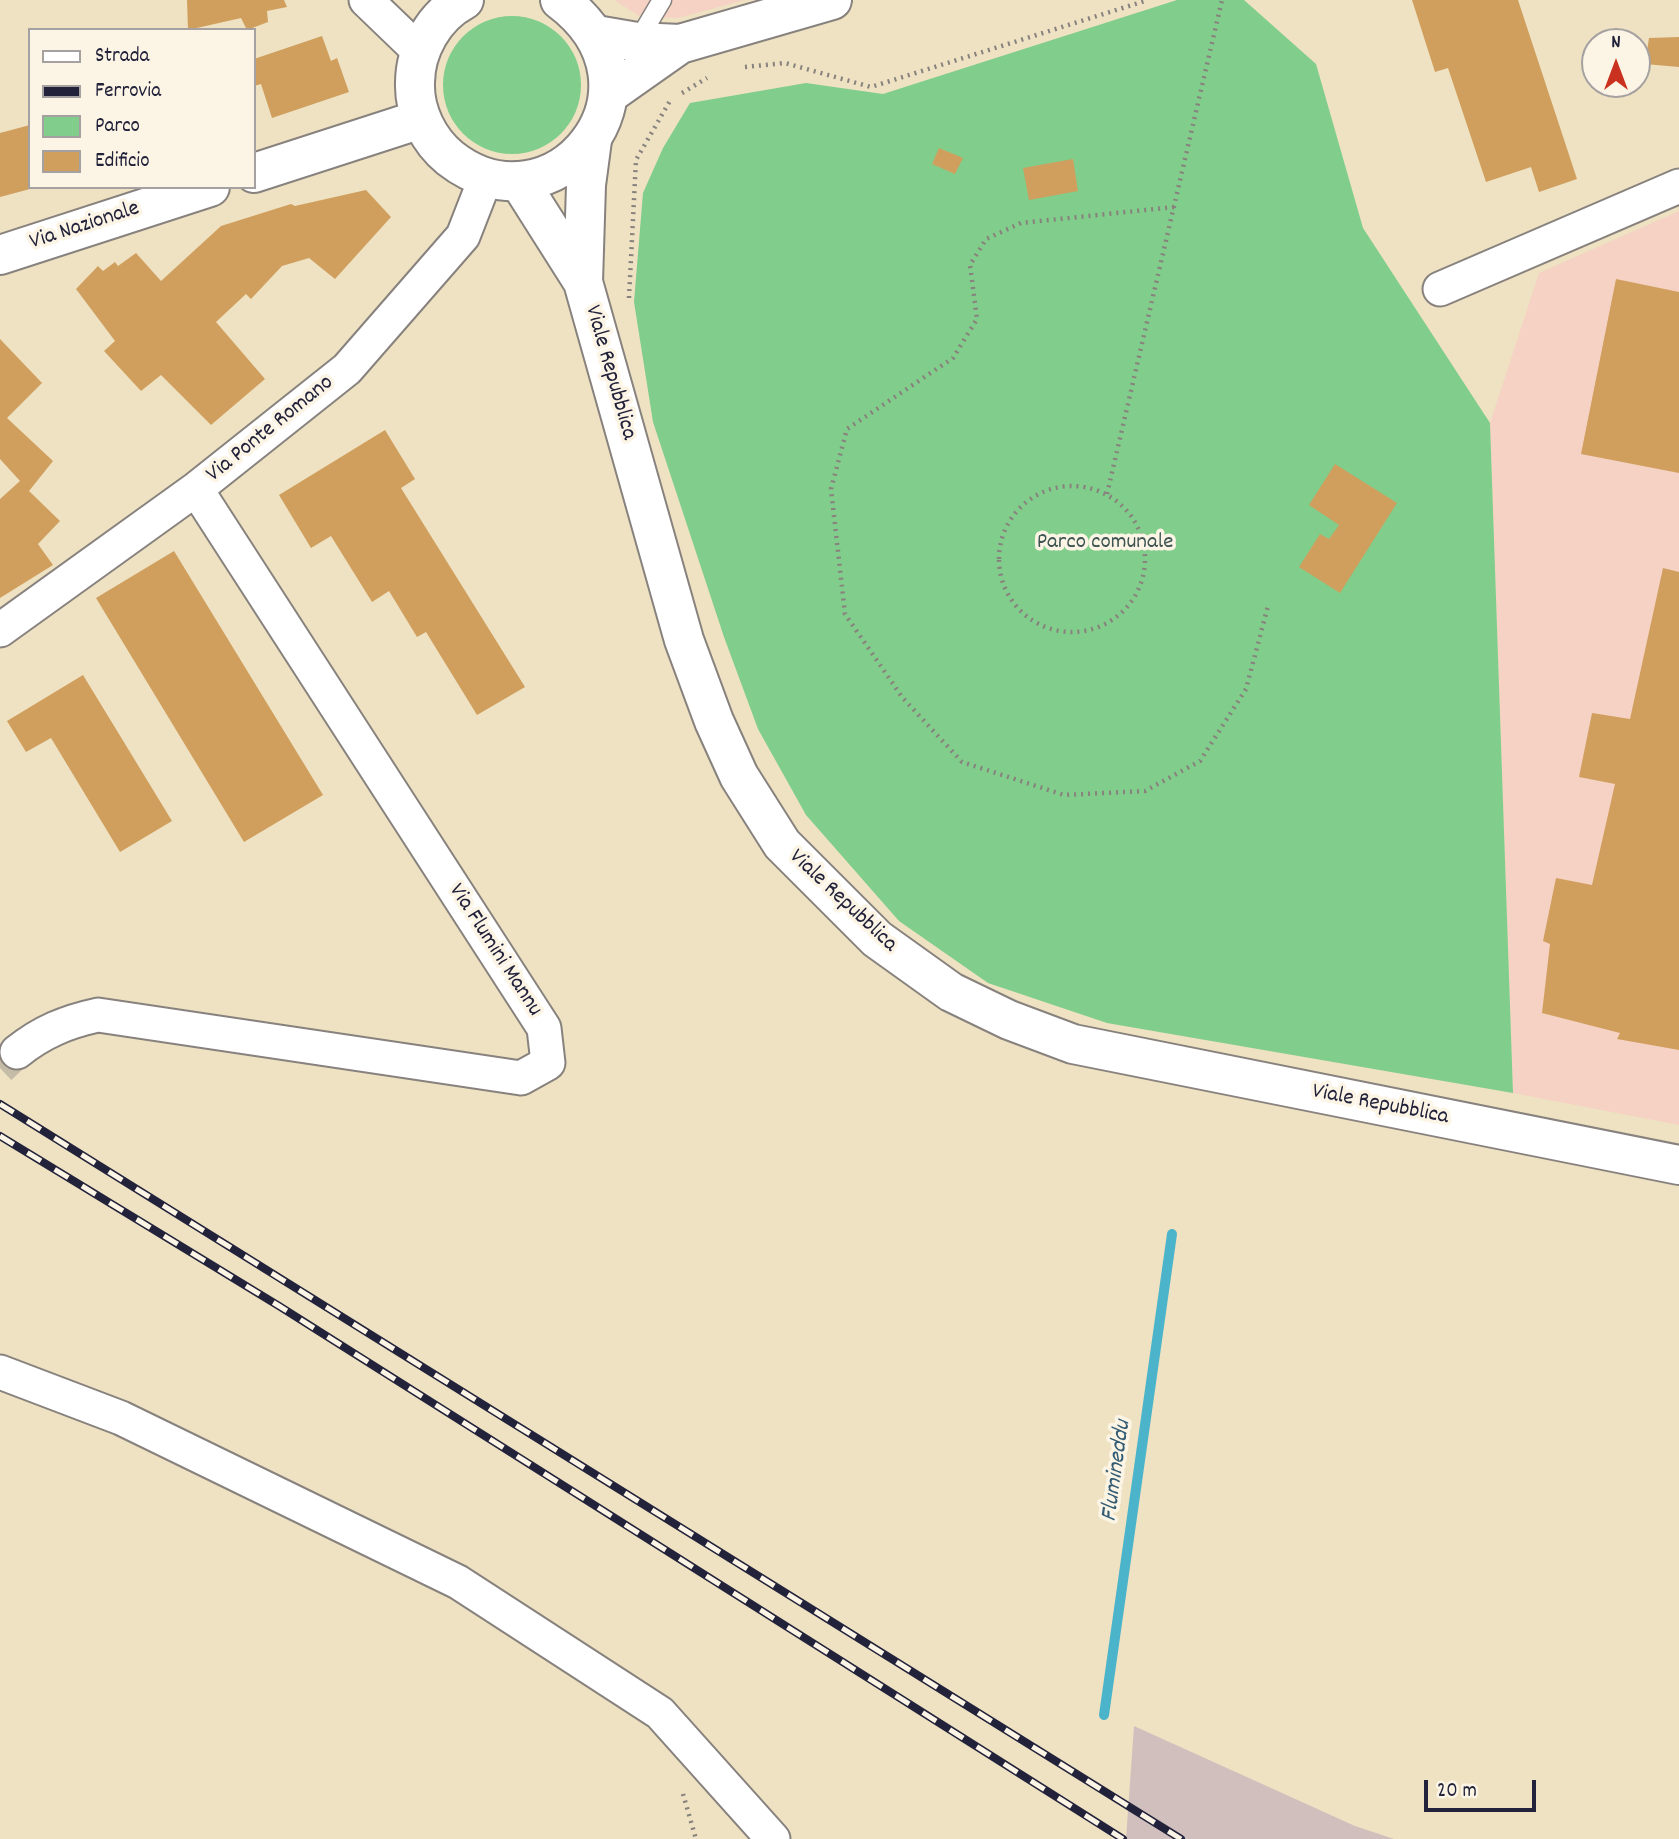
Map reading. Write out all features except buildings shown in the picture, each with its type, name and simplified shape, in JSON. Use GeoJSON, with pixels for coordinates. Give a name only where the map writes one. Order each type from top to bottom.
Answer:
{"type":"FeatureCollection","features":[{"type":"Feature","properties":{"kind":"main road"},"geometry":{"type":"LineString","coordinates":[[464,0],[440,18],[420,52],[415,85],[421,119],[441,150],[462,167],[503,179],[555,171],[575,158],[592,140],[603,118],[609,94],[608,63],[596,35],[580,15],[560,0]]}},
{"type":"Feature","properties":{"kind":"main road"},"geometry":{"type":"LineString","coordinates":[[609,94],[680,44],[832,0]]}},
{"type":"Feature","properties":{"kind":"main road"},"geometry":{"type":"LineString","coordinates":[[596,35],[637,42],[680,44]]}},
{"type":"Feature","properties":{"kind":"main road"},"geometry":{"type":"LineString","coordinates":[[256,172],[421,119]]}},
{"type":"Feature","properties":{"kind":"main road","name":"Viale Repubblica"},"geometry":{"type":"LineString","coordinates":[[592,140],[586,186],[583,282],[684,640],[714,721],[739,776],[782,844],[877,939],[951,992],[1009,1020],[1073,1044],[1679,1165]]}},
{"type":"Feature","properties":{"kind":"main road","name":"Viale Repubblica"},"geometry":{"type":"LineString","coordinates":[[503,179],[583,282]]}},
{"type":"Feature","properties":{"kind":"main road","name":"Via Nazionale"},"geometry":{"type":"LineString","coordinates":[[0,255],[204,189]]}},
{"type":"Feature","properties":{"kind":"street"},"geometry":{"type":"LineString","coordinates":[[366,0],[420,52]]}},
{"type":"Feature","properties":{"kind":"street","name":"Via Ponte Romano"},"geometry":{"type":"LineString","coordinates":[[0,630],[197,489],[347,369],[463,236],[503,179]]}},
{"type":"Feature","properties":{"kind":"street"},"geometry":{"type":"LineString","coordinates":[[1440,289],[1679,186]]}},
{"type":"Feature","properties":{"kind":"street","name":"Via Flumini Mannu"},"geometry":{"type":"LineString","coordinates":[[17,1052],[39,1035],[67,1022],[98,1015],[521,1078],[548,1063],[544,1028],[197,489]]}},
{"type":"Feature","properties":{"kind":"street"},"geometry":{"type":"LineString","coordinates":[[0,1372],[121,1418],[457,1582],[660,1713],[773,1839]]}},
{"type":"Feature","properties":{"kind":"lane"},"geometry":{"type":"LineString","coordinates":[[637,42],[662,0]]}},
{"type":"Feature","properties":{"kind":"path"},"geometry":{"type":"LineString","coordinates":[[733,69],[785,62],[872,87],[1148,0]]}},
{"type":"Feature","properties":{"kind":"path"},"geometry":{"type":"LineString","coordinates":[[1107,494],[1222,0]]}},
{"type":"Feature","properties":{"kind":"path"},"geometry":{"type":"LineString","coordinates":[[630,305],[636,160],[669,100],[710,77]]}},
{"type":"Feature","properties":{"kind":"path"},"geometry":{"type":"LineString","coordinates":[[1174,207],[1021,223],[986,239],[970,265],[977,319],[953,358],[847,429],[831,489],[845,614],[902,697],[962,762],[1064,795],[1145,791],[1199,761],[1246,689],[1268,606]]}},
{"type":"Feature","properties":{"kind":"path"},"geometry":{"type":"LineString","coordinates":[[1062,486],[1085,487],[1107,494],[1128,510],[1141,532],[1146,557],[1143,582],[1130,605],[1111,622],[1088,631],[1062,632],[1037,625],[1019,610],[1006,592],[999,569],[999,546],[1007,525],[1021,506],[1040,493],[1062,486]]}},
{"type":"Feature","properties":{"kind":"shaded area"},"geometry":{"type":"Polygon","coordinates":[[[614,0],[745,0],[678,18],[641,17],[614,0]]]}},
{"type":"Feature","properties":{"kind":"shaded area"},"geometry":{"type":"Polygon","coordinates":[[[1679,211],[1679,1125],[1513,1093],[1490,423],[1539,273],[1679,211]]]}},
{"type":"Feature","properties":{"kind":"shaded area"},"geometry":{"type":"Polygon","coordinates":[[[1134,1726],[1355,1826],[1394,1839],[1126,1839],[1134,1726]]]}},
{"type":"Feature","properties":{"kind":"green space","name":"Parco comunale"},"geometry":{"type":"Polygon","coordinates":[[[1177,0],[1244,0],[1316,64],[1363,228],[1490,423],[1513,1093],[1107,1023],[988,983],[899,921],[806,815],[758,729],[724,637],[653,422],[634,302],[643,193],[663,148],[690,103],[806,83],[883,94],[1177,0]]]}},
{"type":"Feature","properties":{"kind":"green space"},"geometry":{"type":"Polygon","coordinates":[[[512,16],[538,21],[561,36],[576,59],[581,85],[576,111],[561,134],[538,149],[512,154],[486,149],[463,134],[448,111],[443,85],[448,59],[463,36],[486,21],[512,16]]]}},
{"type":"Feature","properties":{"kind":"waterway","name":"Flumineddu"},"geometry":{"type":"LineString","coordinates":[[1104,1715],[1172,1234]]}},
{"type":"Feature","properties":{"kind":"tunnel"},"geometry":{"type":"LineString","coordinates":[[0,1068],[17,1052]]}},
{"type":"Feature","properties":{"kind":"railway"},"geometry":{"type":"LineString","coordinates":[[0,1104],[1181,1839]]}},
{"type":"Feature","properties":{"kind":"railway"},"geometry":{"type":"LineString","coordinates":[[0,1136],[279,1306],[1123,1839]]}}]}
